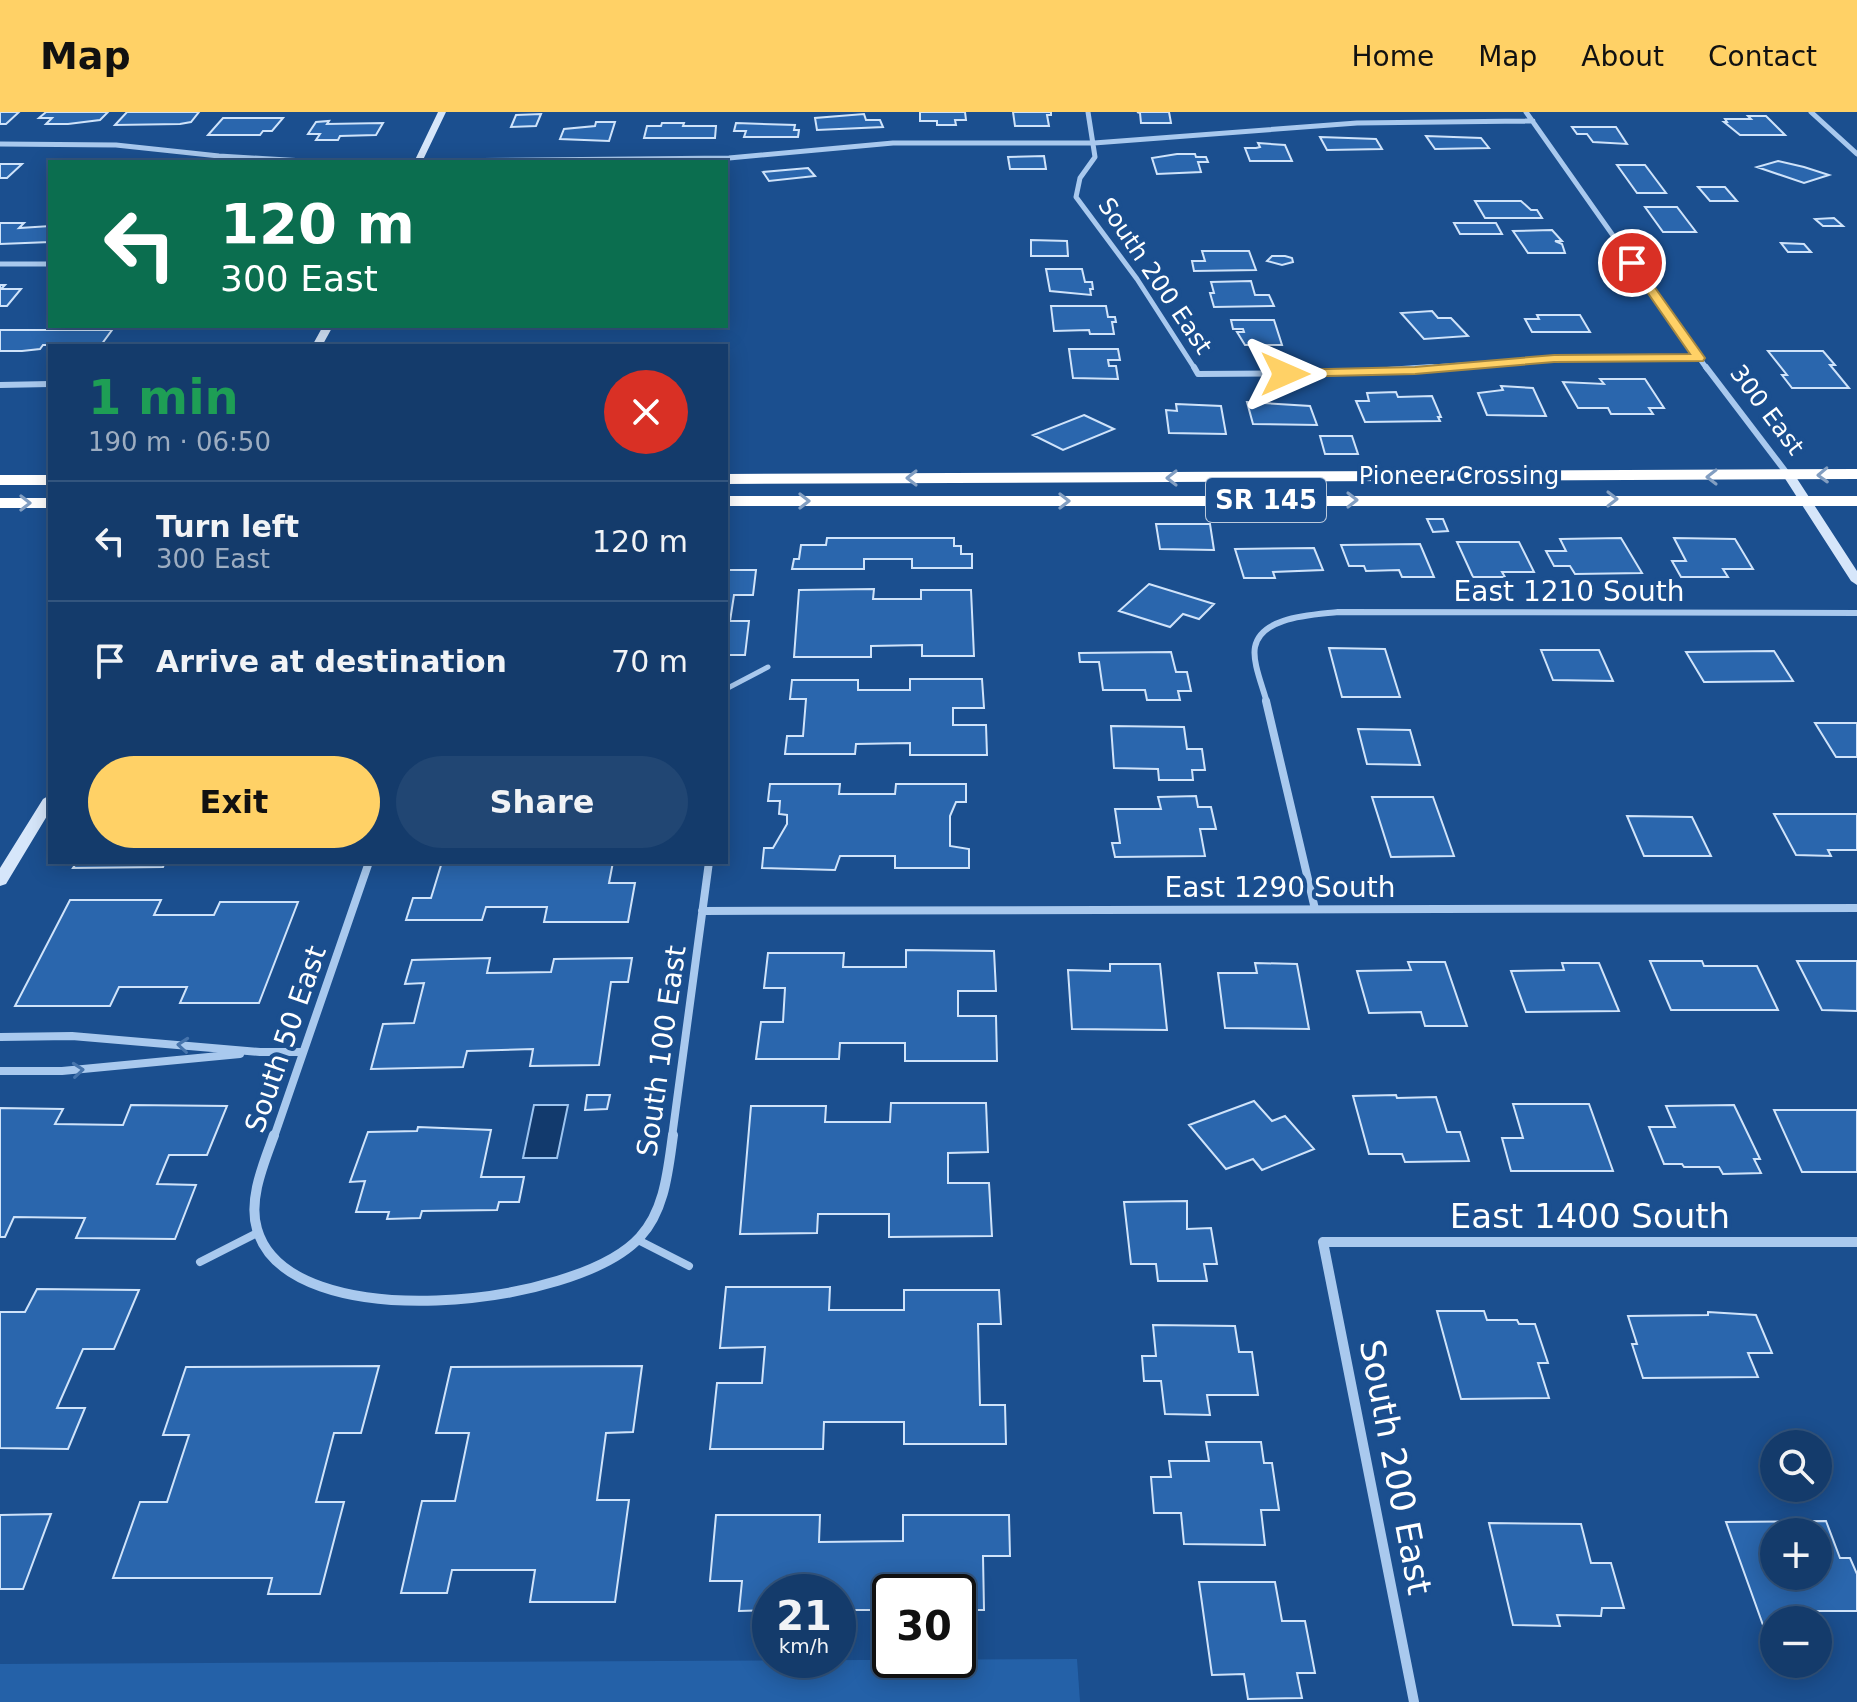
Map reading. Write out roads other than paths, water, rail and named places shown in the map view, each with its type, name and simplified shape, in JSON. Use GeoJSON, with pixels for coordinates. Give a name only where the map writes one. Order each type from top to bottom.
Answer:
{"type":"FeatureCollection","features":[{"type":"Feature","properties":{"kind":"highway","name":"Pioneer Crossing"},"geometry":{"type":"LineString","coordinates":[[728,479],[1790,477],[1857,474]]}},
{"type":"Feature","properties":{"kind":"highway"},"geometry":{"type":"LineString","coordinates":[[0,480],[48,480]]}},
{"type":"Feature","properties":{"kind":"highway","name":"Pioneer Crossing"},"geometry":{"type":"LineString","coordinates":[[728,501],[1857,501]]}},
{"type":"Feature","properties":{"kind":"highway"},"geometry":{"type":"LineString","coordinates":[[0,503],[48,503]]}},
{"type":"Feature","properties":{"kind":"street"},"geometry":{"type":"LineString","coordinates":[[418,160],[442,112]]}},
{"type":"Feature","properties":{"kind":"street"},"geometry":{"type":"LineString","coordinates":[[1088,112],[1094,143]]}},
{"type":"Feature","properties":{"kind":"street","name":"300 East"},"geometry":{"type":"LineString","coordinates":[[1526,112],[1699,358],[1806,499],[1857,581]]}},
{"type":"Feature","properties":{"kind":"street"},"geometry":{"type":"LineString","coordinates":[[1811,112],[1856,154]]}},
{"type":"Feature","properties":{"kind":"street"},"geometry":{"type":"LineString","coordinates":[[522,160],[729,158],[893,143],[1094,143],[1357,123],[1533,121]]}},
{"type":"Feature","properties":{"kind":"street","name":"South 200 East"},"geometry":{"type":"LineString","coordinates":[[1094,143],[1095,157],[1080,178],[1076,197],[1137,279],[1198,374],[1415,371],[1554,359],[1699,358]]}},
{"type":"Feature","properties":{"kind":"street"},"geometry":{"type":"LineString","coordinates":[[0,144],[116,145],[270,160]]}},
{"type":"Feature","properties":{"kind":"street"},"geometry":{"type":"LineString","coordinates":[[0,264],[48,264]]}},
{"type":"Feature","properties":{"kind":"street"},"geometry":{"type":"LineString","coordinates":[[0,385],[48,384]]}},
{"type":"Feature","properties":{"kind":"street","name":"East 1210 South"},"geometry":{"type":"LineString","coordinates":[[1315,909],[1254,649],[1262,634],[1308,615],[1338,612],[1857,613]]}},
{"type":"Feature","properties":{"kind":"street"},"geometry":{"type":"LineString","coordinates":[[0,881],[48,802]]}},
{"type":"Feature","properties":{"kind":"street","name":"South 50 East"},"geometry":{"type":"LineString","coordinates":[[257,1233],[254,1199],[301,1052],[368,864]]}},
{"type":"Feature","properties":{"kind":"street","name":"South 100 East"},"geometry":{"type":"LineString","coordinates":[[638,1240],[655,1213],[666,1184],[709,864]]}},
{"type":"Feature","properties":{"kind":"street","name":"East 1290 South"},"geometry":{"type":"LineString","coordinates":[[702,911],[1857,908]]}},
{"type":"Feature","properties":{"kind":"street"},"geometry":{"type":"LineString","coordinates":[[0,1037],[72,1036],[260,1052],[301,1052]]}},
{"type":"Feature","properties":{"kind":"street"},"geometry":{"type":"LineString","coordinates":[[0,1071],[62,1071],[260,1052]]}},
{"type":"Feature","properties":{"kind":"street"},"geometry":{"type":"LineString","coordinates":[[257,1233],[276,1263],[308,1283],[357,1296],[433,1300],[495,1298],[543,1288],[616,1256],[638,1240]]}},
{"type":"Feature","properties":{"kind":"street","name":"South 200 East"},"geometry":{"type":"LineString","coordinates":[[1323,1242],[1414,1702]]}},
{"type":"Feature","properties":{"kind":"street","name":"East 1400 South"},"geometry":{"type":"LineString","coordinates":[[1323,1242],[1857,1242]]}},
{"type":"Feature","properties":{"kind":"lane"},"geometry":{"type":"LineString","coordinates":[[728,688],[768,667]]}},
{"type":"Feature","properties":{"kind":"lane"},"geometry":{"type":"LineString","coordinates":[[200,1262],[257,1233]]}},
{"type":"Feature","properties":{"kind":"lane"},"geometry":{"type":"LineString","coordinates":[[638,1240],[689,1266]]}}]}
